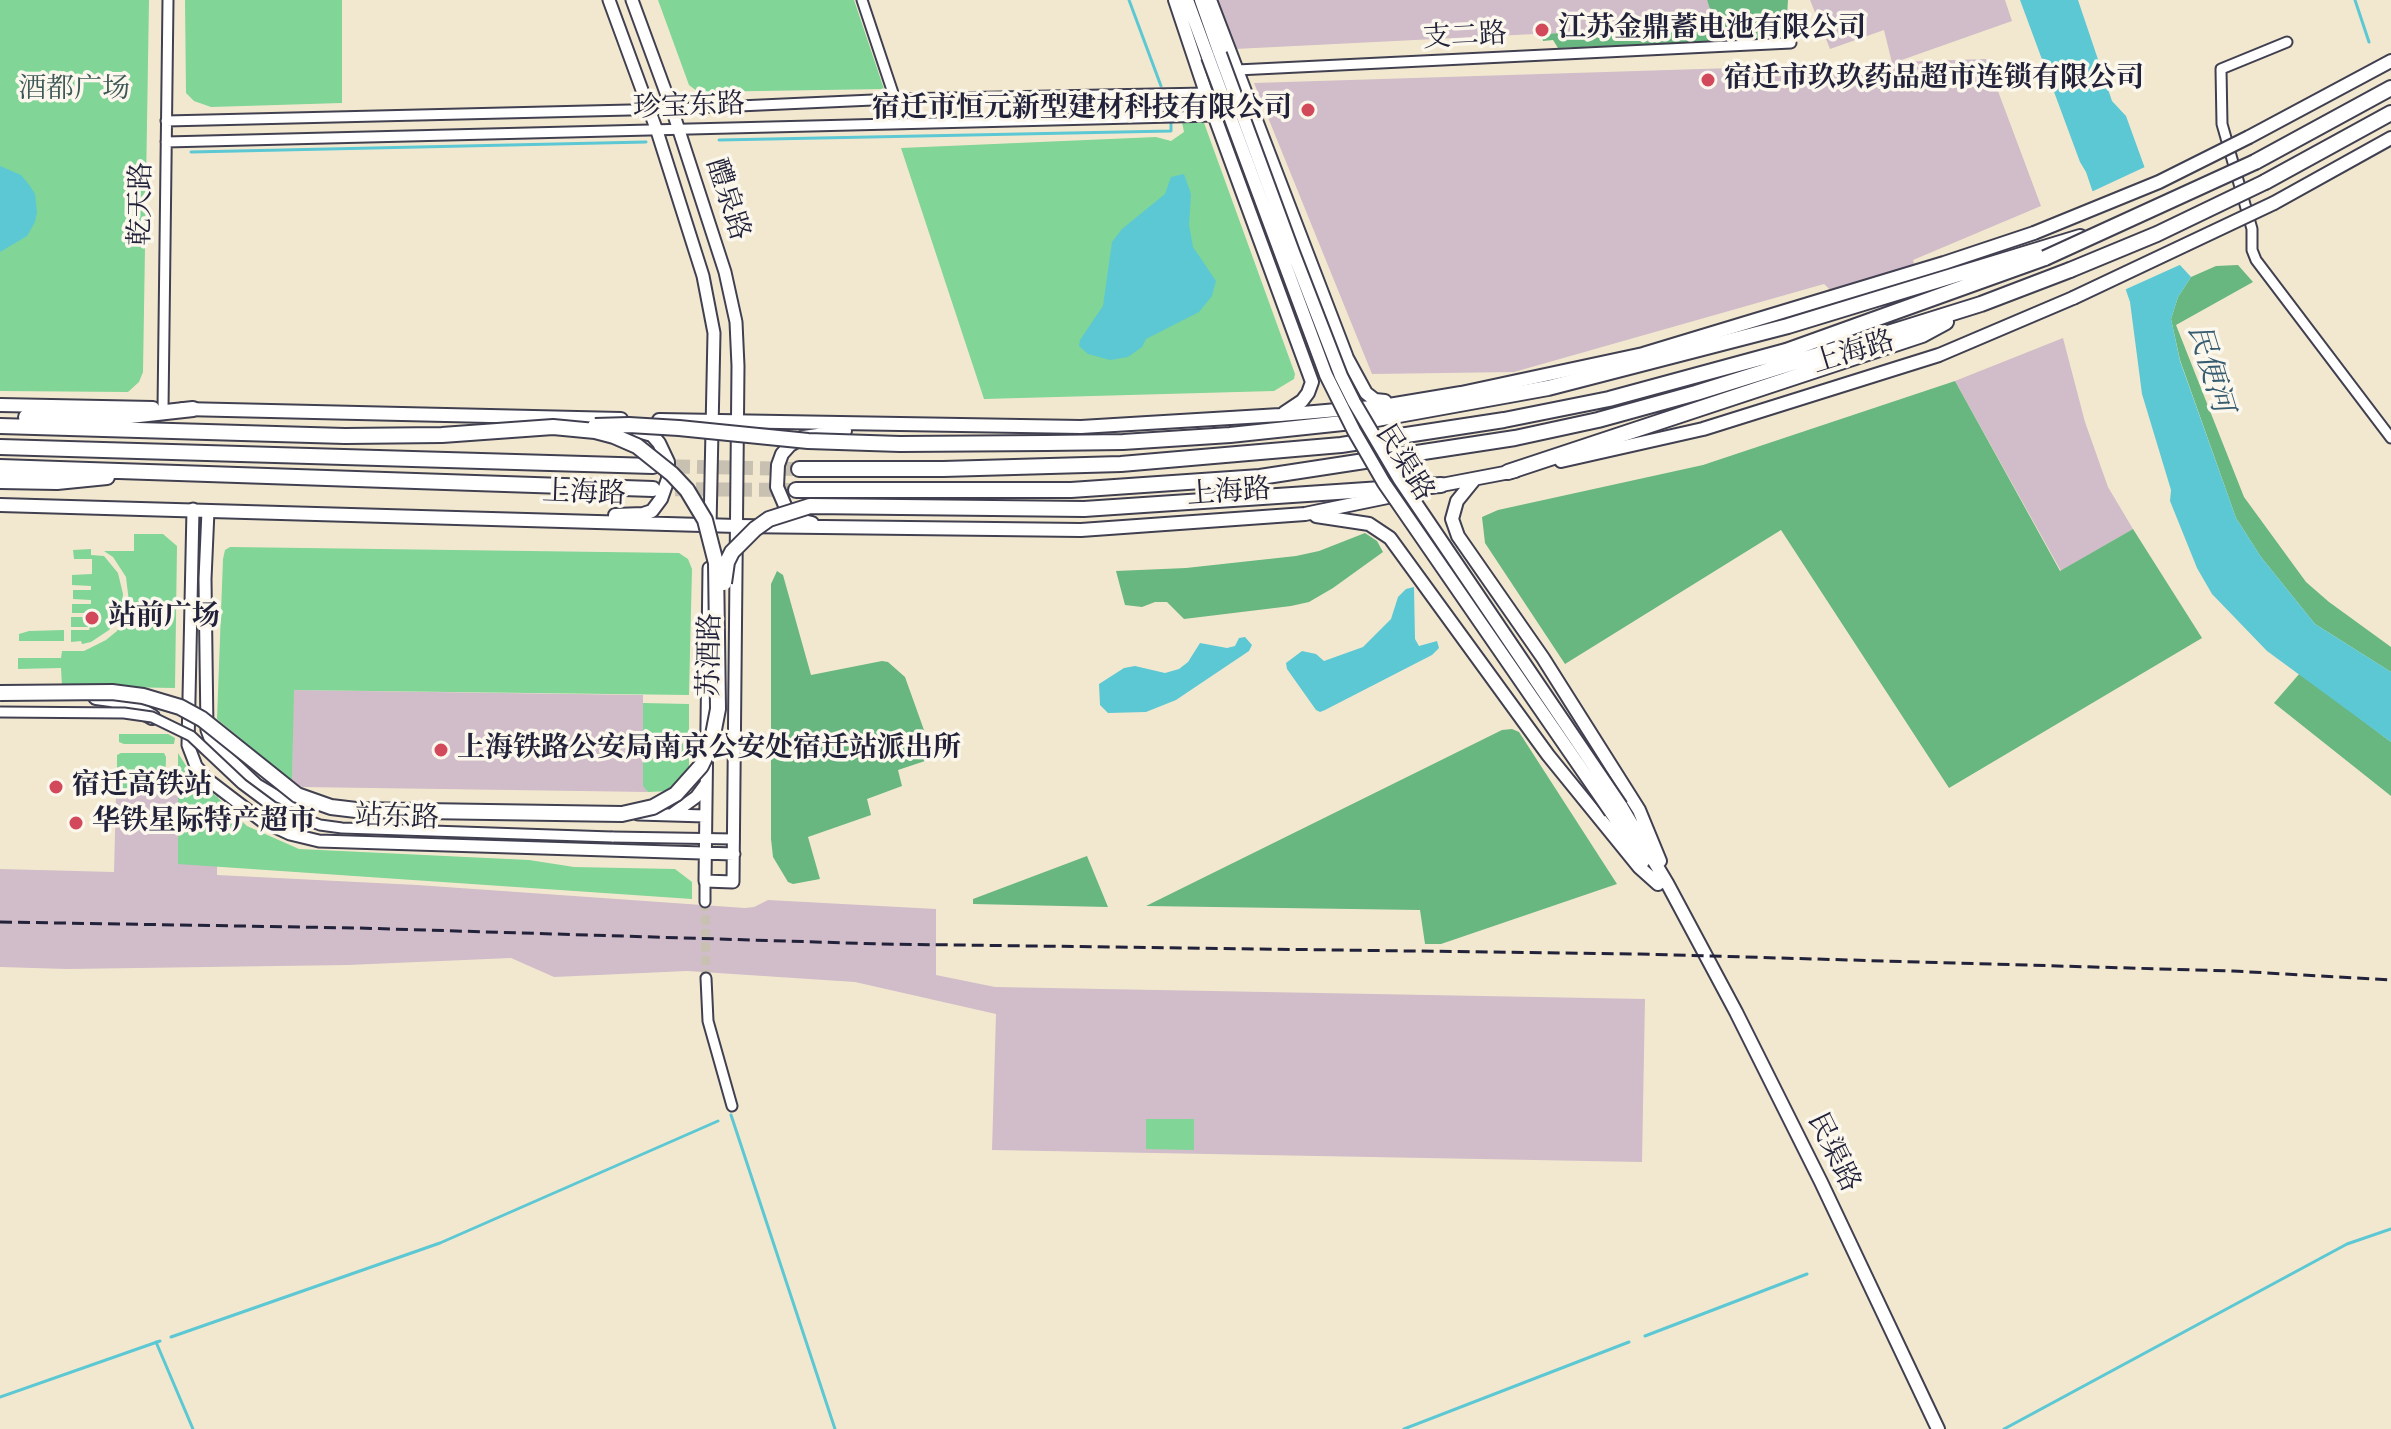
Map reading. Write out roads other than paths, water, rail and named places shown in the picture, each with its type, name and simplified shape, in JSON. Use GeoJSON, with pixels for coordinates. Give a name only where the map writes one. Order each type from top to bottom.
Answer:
{"type":"FeatureCollection","features":[{"type":"Feature","properties":{"kind":"highway","name":"上海路"},"geometry":{"type":"LineString","coordinates":[[799,469],[959,469],[1121,464],[1341,445],[1504,420],[1609,399],[1786,351],[2123,223],[2255,162],[2391,88]]}},
{"type":"Feature","properties":{"kind":"highway","name":"上海路"},"geometry":{"type":"LineString","coordinates":[[796,490],[1071,490],[1260,477],[1362,464],[1515,438],[1598,420],[1696,393],[1981,304],[2070,270],[2157,234],[2265,182],[2391,113]]}},
{"type":"Feature","properties":{"kind":"highway"},"geometry":{"type":"LineString","coordinates":[[0,423],[345,436],[442,435],[629,425],[808,441],[900,444],[1123,442],[1230,435],[1371,420],[1563,385],[2043,253]]}},
{"type":"Feature","properties":{"kind":"highway"},"geometry":{"type":"LineString","coordinates":[[1508,472],[1922,335],[1981,304]]}},
{"type":"Feature","properties":{"kind":"highway"},"geometry":{"type":"LineString","coordinates":[[0,423],[25,417],[112,418],[193,409]]}},
{"type":"Feature","properties":{"kind":"highway"},"geometry":{"type":"LineString","coordinates":[[0,693],[112,692],[143,696],[180,707],[202,719],[297,795],[331,807],[622,814],[653,807],[676,794],[701,766],[711,745],[718,709],[716,563],[705,520],[687,490],[660,462],[625,440],[595,431],[553,427]]}},
{"type":"Feature","properties":{"kind":"highway","name":"上海路"},"geometry":{"type":"LineString","coordinates":[[0,447],[653,466]]}},
{"type":"Feature","properties":{"kind":"highway","name":"上海路"},"geometry":{"type":"LineString","coordinates":[[0,467],[653,489]]}},
{"type":"Feature","properties":{"kind":"highway"},"geometry":{"type":"LineString","coordinates":[[0,481],[57,482],[162,471]]}},
{"type":"Feature","properties":{"kind":"highway"},"geometry":{"type":"LineString","coordinates":[[718,671],[727,562],[745,538],[769,519],[810,506],[1084,509],[1441,485]]}},
{"type":"Feature","properties":{"kind":"highway"},"geometry":{"type":"LineString","coordinates":[[60,693],[111,699],[152,717]]}},
{"type":"Feature","properties":{"kind":"main road"},"geometry":{"type":"LineString","coordinates":[[1175,0],[1214,116],[1312,382],[1302,401],[1280,415]]}},
{"type":"Feature","properties":{"kind":"main road","name":"民渠路"},"geometry":{"type":"LineString","coordinates":[[1187,0],[1214,56],[1354,402],[1400,480],[1675,902],[1736,1012],[1814,1168],[1938,1429]]}},
{"type":"Feature","properties":{"kind":"main road","name":"民渠路"},"geometry":{"type":"LineString","coordinates":[[1201,0],[1214,56]]}},
{"type":"Feature","properties":{"kind":"main road"},"geometry":{"type":"LineString","coordinates":[[1210,0],[1357,379],[1375,400],[1412,401]]}},
{"type":"Feature","properties":{"kind":"main road"},"geometry":{"type":"LineString","coordinates":[[0,405],[737,423],[1081,427],[1280,415],[1412,401],[1643,354],[2034,233],[2159,182],[2391,61]]}},
{"type":"Feature","properties":{"kind":"main road","name":"上海路"},"geometry":{"type":"LineString","coordinates":[[0,505],[737,526],[1081,530],[1305,514],[1703,429],[1939,355],[2073,298],[2274,203],[2391,138]]}},
{"type":"Feature","properties":{"kind":"main road"},"geometry":{"type":"LineString","coordinates":[[504,518],[643,514],[656,507],[668,479],[668,462],[664,451],[652,435],[642,431],[509,416]]}},
{"type":"Feature","properties":{"kind":"main road"},"geometry":{"type":"LineString","coordinates":[[892,425],[804,437],[782,454],[777,487],[786,508],[799,520],[897,528]]}},
{"type":"Feature","properties":{"kind":"main road"},"geometry":{"type":"LineString","coordinates":[[1474,480],[1457,501],[1452,519],[1458,536],[1543,658],[1639,810],[1653,839],[1663,883]]}},
{"type":"Feature","properties":{"kind":"main road"},"geometry":{"type":"LineString","coordinates":[[1305,514],[1369,524],[1390,538],[1548,755],[1639,867],[1663,883]]}},
{"type":"Feature","properties":{"kind":"street","name":"乾天路"},"geometry":{"type":"LineString","coordinates":[[163,409],[168,0]]}},
{"type":"Feature","properties":{"kind":"street","name":"醴泉路"},"geometry":{"type":"LineString","coordinates":[[609,0],[657,131],[706,290],[714,333],[710,422]]}},
{"type":"Feature","properties":{"kind":"street","name":"醴泉路"},"geometry":{"type":"LineString","coordinates":[[632,0],[672,109],[725,272],[736,322],[737,423]]}},
{"type":"Feature","properties":{"kind":"street"},"geometry":{"type":"LineString","coordinates":[[862,0],[895,99]]}},
{"type":"Feature","properties":{"kind":"street"},"geometry":{"type":"LineString","coordinates":[[2287,42],[2221,69],[2222,124],[2252,229],[2252,250],[2256,260],[2391,438]]}},
{"type":"Feature","properties":{"kind":"street","name":"支二路"},"geometry":{"type":"LineString","coordinates":[[1237,70],[1791,43]]}},
{"type":"Feature","properties":{"kind":"street","name":"珍宝东路"},"geometry":{"type":"LineString","coordinates":[[166,121],[1206,93]]}},
{"type":"Feature","properties":{"kind":"street","name":"珍宝东路"},"geometry":{"type":"LineString","coordinates":[[166,142],[1214,116]]}},
{"type":"Feature","properties":{"kind":"street","name":"苏酒路"},"geometry":{"type":"LineString","coordinates":[[710,422],[705,881],[733,882],[737,423]]}},
{"type":"Feature","properties":{"kind":"street","name":"站东路"},"geometry":{"type":"LineString","coordinates":[[193,509],[188,745],[196,766],[207,779],[262,821],[290,834],[319,841],[734,854]]}},
{"type":"Feature","properties":{"kind":"street","name":"站东路"},"geometry":{"type":"LineString","coordinates":[[208,511],[205,579],[207,730],[211,741],[257,785],[279,798],[314,805],[705,816]]}},
{"type":"Feature","properties":{"kind":"street"},"geometry":{"type":"LineString","coordinates":[[0,712],[124,713],[152,717],[191,736],[242,784],[273,807],[320,825],[734,839]]}},
{"type":"Feature","properties":{"kind":"street"},"geometry":{"type":"LineString","coordinates":[[669,815],[682,809],[706,784]]}},
{"type":"Feature","properties":{"kind":"street"},"geometry":{"type":"LineString","coordinates":[[705,881],[705,902]]}},
{"type":"Feature","properties":{"kind":"street"},"geometry":{"type":"LineString","coordinates":[[706,978],[711,1036],[732,1106]]}},
{"type":"Feature","properties":{"kind":"water"},"geometry":{"type":"Polygon","coordinates":[[[2020,0],[2078,0],[2112,101],[2126,116],[2180,265],[2191,277],[2178,297],[2171,319],[2180,361],[2236,518],[2261,557],[2315,624],[2391,672],[2391,742],[2267,651],[2212,594],[2197,568],[2170,501],[2171,490],[2142,394],[2130,302],[2086,172],[2020,0]]]}},
{"type":"Feature","properties":{"kind":"water"},"geometry":{"type":"Polygon","coordinates":[[[0,166],[21,175],[30,186],[35,194],[37,212],[27,236],[0,252],[0,166]]]}},
{"type":"Feature","properties":{"kind":"water"},"geometry":{"type":"Polygon","coordinates":[[[1184,174],[1191,194],[1189,225],[1193,247],[1216,281],[1212,296],[1199,312],[1146,339],[1142,347],[1128,357],[1110,360],[1088,354],[1079,346],[1080,340],[1103,306],[1112,242],[1122,229],[1165,194],[1171,177],[1184,174]]]}},
{"type":"Feature","properties":{"kind":"water"},"geometry":{"type":"Polygon","coordinates":[[[1414,587],[1415,639],[1419,646],[1437,641],[1439,648],[1432,655],[1325,710],[1316,710],[1286,663],[1302,651],[1316,654],[1324,661],[1363,647],[1391,619],[1398,597],[1406,589],[1414,587]]]}},
{"type":"Feature","properties":{"kind":"water"},"geometry":{"type":"Polygon","coordinates":[[[1245,637],[1252,645],[1249,651],[1176,700],[1146,712],[1108,713],[1100,705],[1099,684],[1124,668],[1135,666],[1165,673],[1179,669],[1188,662],[1200,643],[1227,648],[1235,646],[1239,638],[1245,637]]]}},
{"type":"Feature","properties":{"kind":"waterway"},"geometry":{"type":"LineString","coordinates":[[1129,0],[1161,86]]}},
{"type":"Feature","properties":{"kind":"waterway"},"geometry":{"type":"LineString","coordinates":[[2355,0],[2369,42]]}},
{"type":"Feature","properties":{"kind":"waterway"},"geometry":{"type":"LineString","coordinates":[[719,140],[1171,131],[1171,121]]}},
{"type":"Feature","properties":{"kind":"waterway"},"geometry":{"type":"LineString","coordinates":[[191,152],[646,142]]}},
{"type":"Feature","properties":{"kind":"waterway"},"geometry":{"type":"LineString","coordinates":[[731,1115],[835,1429]]}},
{"type":"Feature","properties":{"kind":"waterway"},"geometry":{"type":"LineString","coordinates":[[171,1337],[440,1243],[718,1121]]}},
{"type":"Feature","properties":{"kind":"waterway"},"geometry":{"type":"LineString","coordinates":[[2004,1429],[2347,1244],[2391,1229]]}},
{"type":"Feature","properties":{"kind":"waterway"},"geometry":{"type":"LineString","coordinates":[[1645,1336],[1807,1274]]}},
{"type":"Feature","properties":{"kind":"waterway"},"geometry":{"type":"LineString","coordinates":[[0,1397],[160,1341]]}},
{"type":"Feature","properties":{"kind":"waterway"},"geometry":{"type":"LineString","coordinates":[[156,1342],[193,1429]]}},
{"type":"Feature","properties":{"kind":"waterway"},"geometry":{"type":"LineString","coordinates":[[1404,1429],[1629,1342]]}},
{"type":"Feature","properties":{"kind":"tunnel"},"geometry":{"type":"LineString","coordinates":[[655,466],[799,469]]}},
{"type":"Feature","properties":{"kind":"tunnel"},"geometry":{"type":"LineString","coordinates":[[654,489],[796,490]]}},
{"type":"Feature","properties":{"kind":"tunnel"},"geometry":{"type":"LineString","coordinates":[[705,902],[706,978]]}},
{"type":"Feature","properties":{"kind":"railway"},"geometry":{"type":"LineString","coordinates":[[0,922],[358,928],[882,944],[1640,954],[2233,971],[2391,980]]}},
{"type":"Feature","properties":{"kind":"place","name":"江苏金鼎蓄电池有限公司"},"geometry":{"type":"Point","coordinates":[1542,30]}},
{"type":"Feature","properties":{"kind":"place","name":"宿迁市玖玖药品超市连锁有限公司"},"geometry":{"type":"Point","coordinates":[1708,80]}},
{"type":"Feature","properties":{"kind":"place","name":"宿迁市恒元新型建材科技有限公司"},"geometry":{"type":"Point","coordinates":[1308,110]}},
{"type":"Feature","properties":{"kind":"place","name":"站前广场"},"geometry":{"type":"Point","coordinates":[92,618]}},
{"type":"Feature","properties":{"kind":"place","name":"上海铁路公安局南京公安处宿迁站派出所"},"geometry":{"type":"Point","coordinates":[441,750]}},
{"type":"Feature","properties":{"kind":"place","name":"宿迁高铁站"},"geometry":{"type":"Point","coordinates":[56,787]}},
{"type":"Feature","properties":{"kind":"place","name":"华铁星际特产超市"},"geometry":{"type":"Point","coordinates":[76,823]}},
{"type":"Feature","properties":{"kind":"park label","name":"酒都广场"},"geometry":{"type":"Point","coordinates":[74,91]}},
{"type":"Feature","properties":{"kind":"water label","name":"民便河"},"geometry":{"type":"Point","coordinates":[2208,369]}}]}
